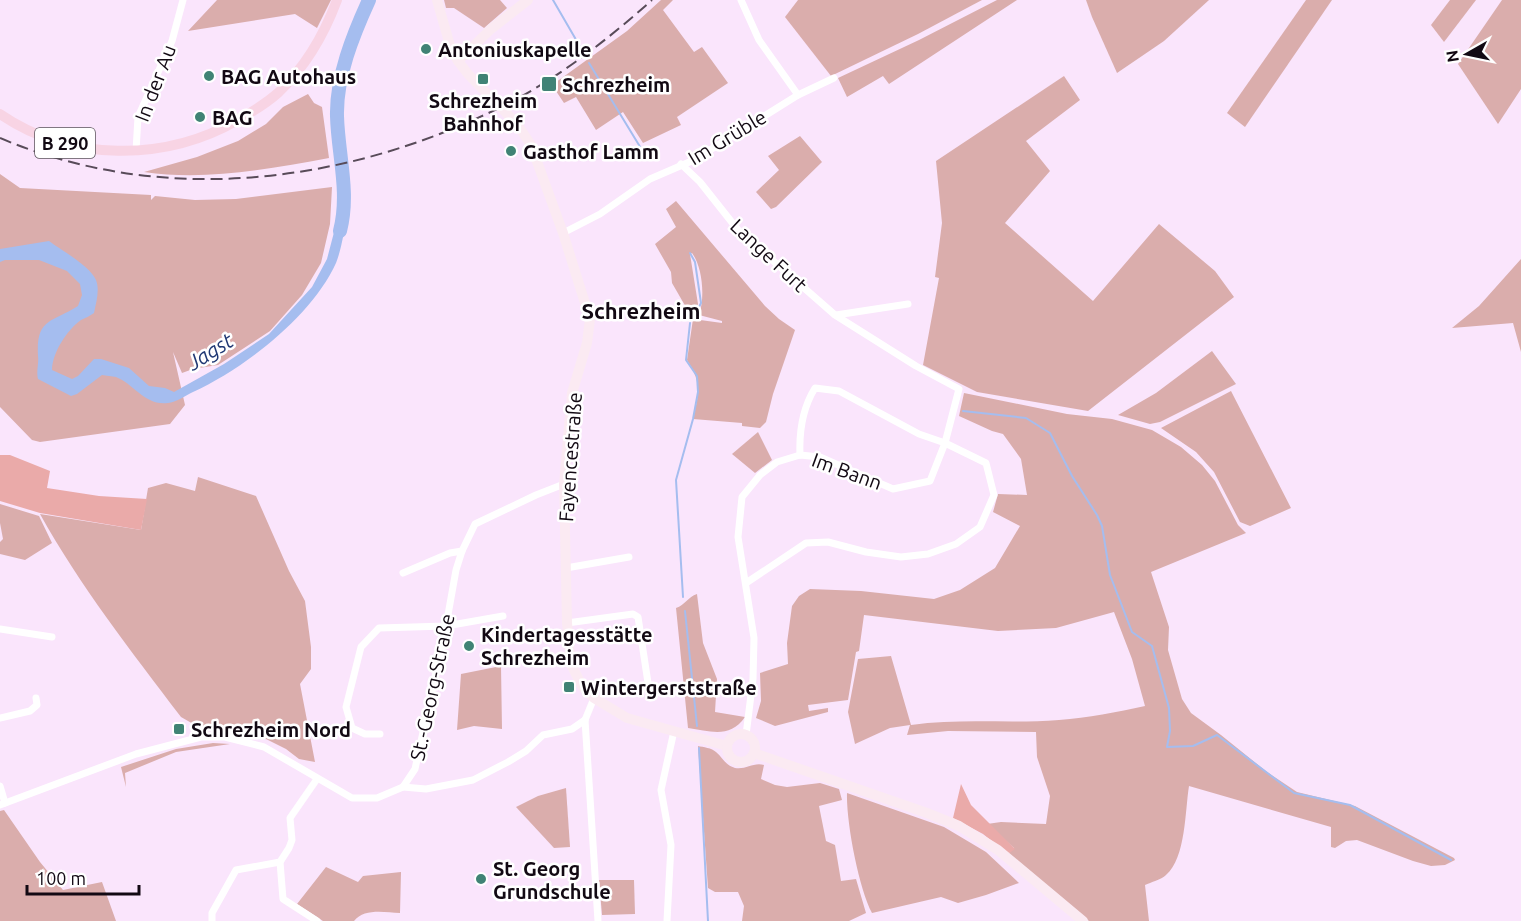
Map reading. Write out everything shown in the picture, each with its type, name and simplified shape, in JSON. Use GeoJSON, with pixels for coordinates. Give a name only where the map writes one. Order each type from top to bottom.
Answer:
{"type":"FeatureCollection","features":[{"type":"Feature","properties":{"kind":"main road","name":"In der Au"},"geometry":{"type":"LineString","coordinates":[[136,151],[182,144],[209,135],[251,113],[278,93],[305,63],[326,28],[337,0]]}},
{"type":"Feature","properties":{"kind":"main road","name":"B 290"},"geometry":{"type":"LineString","coordinates":[[0,114],[38,136],[100,150],[136,151]]}},
{"type":"Feature","properties":{"kind":"street","name":"In der Au"},"geometry":{"type":"LineString","coordinates":[[136,151],[138,117],[172,41],[183,0]]}},
{"type":"Feature","properties":{"kind":"street","name":"Fayencestraße"},"geometry":{"type":"LineString","coordinates":[[437,0],[451,49],[458,61],[517,124],[531,145],[563,233],[590,319],[587,343],[572,393],[564,484],[567,623],[571,664],[582,686],[594,698],[627,718],[727,746],[729,755],[740,762],[748,760],[754,753],[959,826],[998,850],[1083,921]]}},
{"type":"Feature","properties":{"kind":"street"},"geometry":{"type":"LineString","coordinates":[[458,61],[490,29],[528,0]]}},
{"type":"Feature","properties":{"kind":"street"},"geometry":{"type":"LineString","coordinates":[[741,0],[759,40],[798,94]]}},
{"type":"Feature","properties":{"kind":"street","name":"Im Grüble"},"geometry":{"type":"LineString","coordinates":[[563,233],[600,214],[650,179],[694,160],[798,94],[834,78]]}},
{"type":"Feature","properties":{"kind":"street","name":"Lange Furt"},"geometry":{"type":"LineString","coordinates":[[681,164],[700,182],[738,230],[835,315],[916,366],[959,389]]}},
{"type":"Feature","properties":{"kind":"street"},"geometry":{"type":"LineString","coordinates":[[835,315],[908,304]]}},
{"type":"Feature","properties":{"kind":"street"},"geometry":{"type":"LineString","coordinates":[[746,583],[806,543],[828,542],[866,552],[901,556],[928,554],[956,544],[980,527],[994,495],[986,463],[945,443],[919,434],[839,391],[815,388],[807,401],[800,437],[800,455]]}},
{"type":"Feature","properties":{"kind":"street","name":"Im Bann"},"geometry":{"type":"LineString","coordinates":[[746,735],[753,679],[754,638],[738,537],[742,497],[760,475],[777,462],[800,455],[820,457],[893,489],[930,481],[945,443],[959,389]]}},
{"type":"Feature","properties":{"kind":"street","name":"St.-Georg-Straße"},"geometry":{"type":"LineString","coordinates":[[3,804],[145,751],[201,737],[225,736],[264,747],[352,798],[377,798],[403,787],[415,769],[456,570],[462,551],[476,524],[564,484]]}},
{"type":"Feature","properties":{"kind":"street"},"geometry":{"type":"LineString","coordinates":[[403,573],[450,553],[462,551]]}},
{"type":"Feature","properties":{"kind":"street"},"geometry":{"type":"LineString","coordinates":[[566,568],[629,557]]}},
{"type":"Feature","properties":{"kind":"street"},"geometry":{"type":"LineString","coordinates":[[567,623],[633,614],[638,617],[651,696]]}},
{"type":"Feature","properties":{"kind":"street"},"geometry":{"type":"LineString","coordinates":[[380,734],[364,734],[352,728],[346,707],[361,647],[379,628],[446,626],[503,616]]}},
{"type":"Feature","properties":{"kind":"street"},"geometry":{"type":"LineString","coordinates":[[0,628],[52,637]]}},
{"type":"Feature","properties":{"kind":"street"},"geometry":{"type":"LineString","coordinates":[[0,718],[30,711],[37,705],[36,698]]}},
{"type":"Feature","properties":{"kind":"street"},"geometry":{"type":"LineString","coordinates":[[594,698],[585,720],[598,921]]}},
{"type":"Feature","properties":{"kind":"street"},"geometry":{"type":"LineString","coordinates":[[403,787],[426,789],[473,780],[526,751],[543,735],[572,729],[585,720]]}},
{"type":"Feature","properties":{"kind":"street"},"geometry":{"type":"LineString","coordinates":[[667,921],[671,845],[661,790],[674,731]]}},
{"type":"Feature","properties":{"kind":"street"},"geometry":{"type":"LineString","coordinates":[[727,746],[734,736],[746,735],[752,741],[754,753]]}},
{"type":"Feature","properties":{"kind":"street"},"geometry":{"type":"LineString","coordinates":[[317,779],[290,818],[292,840],[280,862],[283,899],[317,921]]}},
{"type":"Feature","properties":{"kind":"street"},"geometry":{"type":"LineString","coordinates":[[0,786],[3,804]]}},
{"type":"Feature","properties":{"kind":"street"},"geometry":{"type":"LineString","coordinates":[[212,921],[212,913],[236,870],[280,862]]}},
{"type":"Feature","properties":{"kind":"shaded area"},"geometry":{"type":"Polygon","coordinates":[[[217,0],[331,0],[317,28],[295,14],[188,31],[217,0]]]}},
{"type":"Feature","properties":{"kind":"shaded area"},"geometry":{"type":"Polygon","coordinates":[[[444,0],[500,0],[507,8],[484,28],[454,8],[446,8],[444,0]]]}},
{"type":"Feature","properties":{"kind":"shaded area"},"geometry":{"type":"Polygon","coordinates":[[[661,0],[673,0],[663,10],[694,52],[702,47],[728,83],[677,117],[681,125],[643,143],[623,112],[596,130],[576,97],[564,103],[552,85],[627,31],[661,0]]]}},
{"type":"Feature","properties":{"kind":"shaded area"},"geometry":{"type":"Polygon","coordinates":[[[798,0],[982,0],[831,76],[785,17],[798,0]]]}},
{"type":"Feature","properties":{"kind":"shaded area"},"geometry":{"type":"Polygon","coordinates":[[[997,0],[1017,0],[889,84],[883,76],[847,97],[838,78],[997,0]]]}},
{"type":"Feature","properties":{"kind":"shaded area"},"geometry":{"type":"Polygon","coordinates":[[[1086,0],[1209,0],[1164,41],[1117,73],[1086,0]]]}},
{"type":"Feature","properties":{"kind":"shaded area"},"geometry":{"type":"Polygon","coordinates":[[[1306,0],[1332,0],[1245,127],[1227,113],[1306,0]]]}},
{"type":"Feature","properties":{"kind":"shaded area"},"geometry":{"type":"Polygon","coordinates":[[[1450,0],[1476,0],[1444,42],[1431,25],[1450,0]]]}},
{"type":"Feature","properties":{"kind":"shaded area"},"geometry":{"type":"Polygon","coordinates":[[[1502,0],[1521,0],[1521,89],[1498,124],[1458,64],[1502,0]]]}},
{"type":"Feature","properties":{"kind":"shaded area"},"geometry":{"type":"Polygon","coordinates":[[[1064,76],[1080,100],[1026,141],[1050,171],[1005,223],[1093,301],[1159,224],[1215,271],[1234,297],[1088,411],[977,392],[923,365],[939,278],[935,277],[942,223],[936,161],[1064,76]]]}},
{"type":"Feature","properties":{"kind":"shaded area"},"geometry":{"type":"Polygon","coordinates":[[[308,94],[314,103],[322,107],[329,158],[260,170],[214,174],[144,172],[197,157],[238,141],[266,124],[283,107],[308,94]]]}},
{"type":"Feature","properties":{"kind":"shaded area"},"geometry":{"type":"Polygon","coordinates":[[[800,136],[822,162],[776,207],[771,209],[756,192],[779,170],[768,156],[800,136]]]}},
{"type":"Feature","properties":{"kind":"shaded area"},"geometry":{"type":"Polygon","coordinates":[[[0,174],[20,188],[151,195],[151,200],[155,196],[195,200],[236,199],[332,187],[330,224],[321,263],[302,295],[270,331],[218,365],[182,373],[173,352],[185,405],[170,424],[40,442],[32,440],[0,407],[0,174]]]}},
{"type":"Feature","properties":{"kind":"shaded area"},"geometry":{"type":"Polygon","coordinates":[[[676,201],[765,306],[795,330],[766,422],[760,428],[742,426],[742,423],[693,419],[698,388],[695,375],[687,360],[693,319],[722,323],[722,321],[699,315],[702,283],[699,267],[692,253],[690,254],[698,304],[694,314],[687,309],[672,283],[671,272],[655,244],[676,227],[666,209],[676,201]]]}},
{"type":"Feature","properties":{"kind":"shaded area"},"geometry":{"type":"Polygon","coordinates":[[[1521,259],[1521,352],[1513,323],[1452,328],[1479,306],[1521,259]]]}},
{"type":"Feature","properties":{"kind":"shaded area"},"geometry":{"type":"Polygon","coordinates":[[[1212,351],[1236,384],[1160,422],[1150,424],[1118,415],[1156,393],[1212,351]]]}},
{"type":"Feature","properties":{"kind":"shaded area"},"geometry":{"type":"Polygon","coordinates":[[[1231,391],[1291,508],[1250,526],[1240,522],[1214,472],[1196,452],[1161,428],[1231,391]]]}},
{"type":"Feature","properties":{"kind":"shaded area"},"geometry":{"type":"Polygon","coordinates":[[[964,393],[1067,414],[1112,419],[1152,430],[1181,447],[1202,465],[1215,481],[1238,525],[1246,533],[1151,572],[1169,627],[1168,650],[1182,699],[1191,713],[1267,772],[1297,792],[1355,806],[1455,860],[1445,865],[1431,866],[1357,840],[1346,841],[1335,848],[1331,847],[1331,827],[1189,786],[1181,846],[1173,867],[1159,880],[1145,885],[1149,921],[1089,921],[1008,854],[1014,848],[987,824],[1001,822],[1046,824],[1050,796],[1037,757],[1036,732],[948,731],[907,735],[910,725],[890,728],[855,744],[848,712],[858,659],[891,656],[911,725],[1059,720],[1145,706],[1132,659],[1114,612],[1056,628],[998,631],[864,615],[848,700],[808,705],[809,711],[828,708],[828,712],[775,726],[756,718],[761,701],[760,673],[788,664],[787,643],[792,606],[799,596],[810,589],[861,591],[934,599],[960,590],[995,568],[1020,526],[993,512],[998,494],[1027,495],[1021,459],[1003,434],[959,416],[964,393]]]}},
{"type":"Feature","properties":{"kind":"shaded area"},"geometry":{"type":"Polygon","coordinates":[[[758,432],[772,460],[755,473],[732,454],[758,432]]]}},
{"type":"Feature","properties":{"kind":"shaded area"},"geometry":{"type":"Polygon","coordinates":[[[0,455],[10,455],[50,471],[47,488],[99,496],[147,499],[141,530],[40,513],[0,501],[0,455]]]}},
{"type":"Feature","properties":{"kind":"shaded area"},"geometry":{"type":"Polygon","coordinates":[[[198,477],[256,496],[289,571],[305,601],[311,647],[311,669],[300,684],[315,762],[299,759],[286,749],[258,735],[195,725],[181,717],[89,592],[40,514],[141,530],[148,488],[166,483],[195,491],[198,477]]]}},
{"type":"Feature","properties":{"kind":"shaded area"},"geometry":{"type":"Polygon","coordinates":[[[0,504],[39,516],[52,543],[25,560],[0,554],[0,542],[3,539],[0,504]]]}},
{"type":"Feature","properties":{"kind":"shaded area"},"geometry":{"type":"Polygon","coordinates":[[[697,594],[703,643],[717,679],[715,712],[745,717],[739,724],[726,731],[712,732],[688,728],[676,608],[697,594]]]}},
{"type":"Feature","properties":{"kind":"shaded area"},"geometry":{"type":"Polygon","coordinates":[[[501,666],[502,729],[474,726],[457,730],[461,674],[501,666]]]}},
{"type":"Feature","properties":{"kind":"shaded area"},"geometry":{"type":"Polygon","coordinates":[[[213,743],[230,744],[176,752],[125,773],[126,787],[121,767],[176,749],[213,743]]]}},
{"type":"Feature","properties":{"kind":"shaded area"},"geometry":{"type":"Polygon","coordinates":[[[698,746],[714,751],[735,768],[756,764],[764,765],[761,779],[775,785],[787,787],[820,783],[839,789],[842,800],[819,806],[826,841],[835,845],[841,881],[856,879],[866,913],[849,921],[742,921],[744,906],[738,892],[715,892],[708,888],[698,746]]]}},
{"type":"Feature","properties":{"kind":"shaded area"},"geometry":{"type":"Polygon","coordinates":[[[961,784],[971,805],[1015,849],[1008,854],[983,834],[953,818],[961,784]]]}},
{"type":"Feature","properties":{"kind":"shaded area"},"geometry":{"type":"Polygon","coordinates":[[[566,788],[570,847],[554,848],[516,807],[538,796],[566,788]]]}},
{"type":"Feature","properties":{"kind":"shaded area"},"geometry":{"type":"Polygon","coordinates":[[[847,793],[944,827],[986,852],[1019,883],[958,903],[941,897],[872,913],[862,888],[854,855],[847,793]]]}},
{"type":"Feature","properties":{"kind":"shaded area"},"geometry":{"type":"Polygon","coordinates":[[[4,810],[40,862],[63,890],[102,882],[116,921],[0,921],[0,811],[4,810]]]}},
{"type":"Feature","properties":{"kind":"shaded area"},"geometry":{"type":"Polygon","coordinates":[[[326,867],[358,882],[363,876],[401,872],[400,913],[369,912],[354,921],[323,921],[297,904],[326,867]]]}},
{"type":"Feature","properties":{"kind":"shaded area"},"geometry":{"type":"Polygon","coordinates":[[[599,880],[634,880],[635,914],[602,915],[599,880]]]}},
{"type":"Feature","properties":{"kind":"water"},"geometry":{"type":"Polygon","coordinates":[[[348,214],[336,263],[325,283],[294,321],[255,355],[234,369],[180,399],[168,403],[146,398],[122,380],[114,377],[102,375],[71,396],[38,379],[38,344],[43,328],[53,319],[78,306],[82,295],[80,284],[67,271],[39,260],[0,262],[0,249],[49,241],[82,264],[96,280],[98,292],[94,313],[76,324],[66,336],[57,349],[52,370],[72,379],[78,376],[94,359],[101,359],[129,368],[149,386],[174,392],[224,364],[269,334],[312,287],[327,259],[338,217],[348,214]]]}},
{"type":"Feature","properties":{"kind":"waterway","name":"Jagst"},"geometry":{"type":"LineString","coordinates":[[340,231],[344,188],[337,101],[342,71],[369,0]]}},
{"type":"Feature","properties":{"kind":"waterway"},"geometry":{"type":"LineString","coordinates":[[553,0],[582,50]]}},
{"type":"Feature","properties":{"kind":"waterway"},"geometry":{"type":"LineString","coordinates":[[589,63],[642,150]]}},
{"type":"Feature","properties":{"kind":"waterway"},"geometry":{"type":"LineString","coordinates":[[690,253],[695,262],[701,303],[696,313]]}},
{"type":"Feature","properties":{"kind":"waterway"},"geometry":{"type":"LineString","coordinates":[[683,597],[676,480],[698,392],[697,376],[686,360],[690,323]]}},
{"type":"Feature","properties":{"kind":"waterway"},"geometry":{"type":"LineString","coordinates":[[963,411],[1026,418],[1050,433],[1102,526],[1110,575],[1132,632],[1152,646],[1169,708],[1170,731],[1167,747],[1193,746],[1217,735],[1294,793],[1350,805],[1451,860]]}},
{"type":"Feature","properties":{"kind":"waterway"},"geometry":{"type":"LineString","coordinates":[[685,611],[697,726]]}},
{"type":"Feature","properties":{"kind":"waterway"},"geometry":{"type":"LineString","coordinates":[[699,748],[708,921]]}},
{"type":"Feature","properties":{"kind":"railway"},"geometry":{"type":"LineString","coordinates":[[0,138],[62,160],[125,173],[189,179],[253,177],[317,169],[380,154],[441,133],[501,107],[541,85],[580,59],[652,0]]}},
{"type":"Feature","properties":{"kind":"place","name":"Antoniuskapelle"},"geometry":{"type":"Point","coordinates":[426,49]}},
{"type":"Feature","properties":{"kind":"place","name":"BAG Autohaus"},"geometry":{"type":"Point","coordinates":[209,76]}},
{"type":"Feature","properties":{"kind":"place","name":"Schrezheim Bahnhof"},"geometry":{"type":"Point","coordinates":[483,79]}},
{"type":"Feature","properties":{"kind":"place","name":"Schrezheim"},"geometry":{"type":"Point","coordinates":[549,84]}},
{"type":"Feature","properties":{"kind":"place","name":"BAG"},"geometry":{"type":"Point","coordinates":[200,117]}},
{"type":"Feature","properties":{"kind":"place","name":"Gasthof Lamm"},"geometry":{"type":"Point","coordinates":[511,151]}},
{"type":"Feature","properties":{"kind":"place","name":"Kindertagesstätte Schrezheim"},"geometry":{"type":"Point","coordinates":[469,646]}},
{"type":"Feature","properties":{"kind":"place","name":"Wintergerststraße"},"geometry":{"type":"Point","coordinates":[569,687]}},
{"type":"Feature","properties":{"kind":"place","name":"Schrezheim Nord"},"geometry":{"type":"Point","coordinates":[179,729]}},
{"type":"Feature","properties":{"kind":"place","name":"St. Georg Grundschule"},"geometry":{"type":"Point","coordinates":[481,879]}},
{"type":"Feature","properties":{"kind":"district","name":"Schrezheim"},"geometry":{"type":"Point","coordinates":[641,310]}}]}
